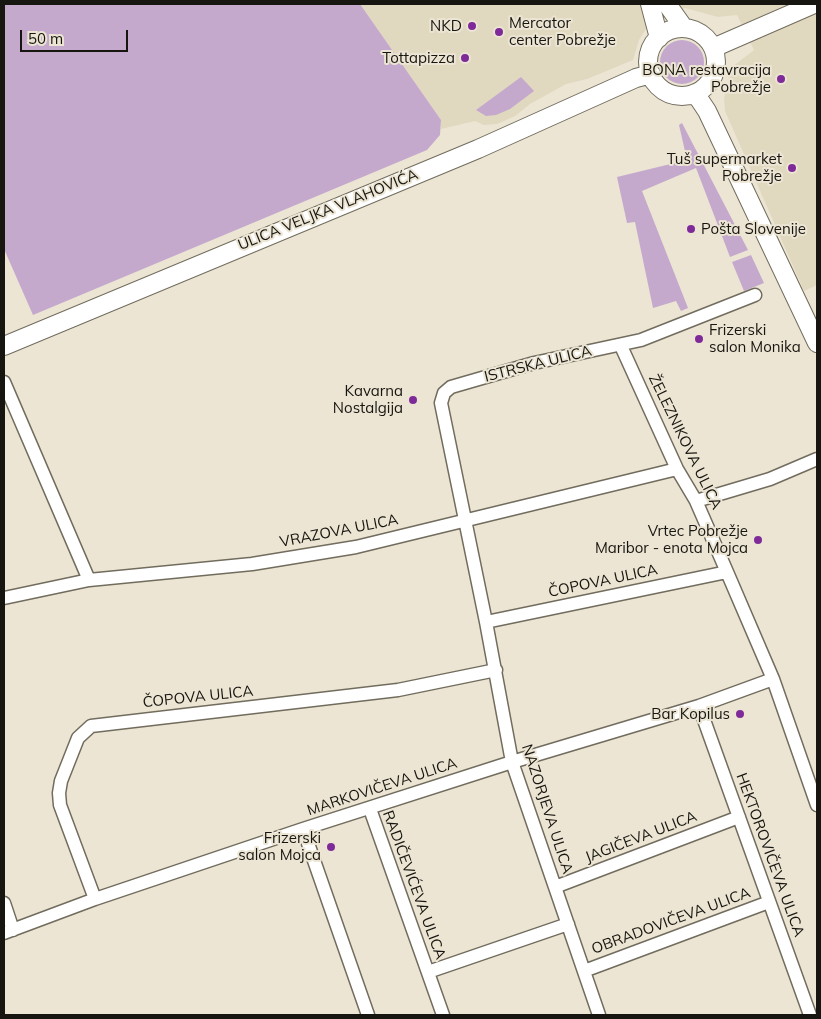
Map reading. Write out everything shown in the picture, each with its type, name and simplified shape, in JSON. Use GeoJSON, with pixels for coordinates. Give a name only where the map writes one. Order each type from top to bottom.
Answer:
{"type":"FeatureCollection","features":[{"type":"Feature","properties":{"kind":"street"},"geometry":{"type":"LineString","coordinates":[[650,4],[659,38]]}},
{"type":"Feature","properties":{"kind":"street"},"geometry":{"type":"LineString","coordinates":[[667,4],[684,28]]}},
{"type":"Feature","properties":{"kind":"street"},"geometry":{"type":"LineString","coordinates":[[713,48],[814,4]]}},
{"type":"Feature","properties":{"kind":"street"},"geometry":{"type":"LineString","coordinates":[[684,28],[702,34],[713,48],[716,59],[711,79],[704,88],[685,96],[669,93],[656,84],[651,74],[649,55],[659,38],[666,32],[684,28]]}},
{"type":"Feature","properties":{"kind":"street","name":"ULICA VELJKA VLAHOVIĆA"},"geometry":{"type":"LineString","coordinates":[[4,346],[478,148],[636,78],[651,74]]}},
{"type":"Feature","properties":{"kind":"street"},"geometry":{"type":"LineString","coordinates":[[695,93],[707,111],[817,343]]}},
{"type":"Feature","properties":{"kind":"street","name":"ISTRSKA ULICA"},"geometry":{"type":"LineString","coordinates":[[464,520],[441,403],[444,393],[451,387],[592,349],[621,346],[642,340],[755,294]]}},
{"type":"Feature","properties":{"kind":"street","name":"ŽELEZNIKOVA ULICA"},"geometry":{"type":"LineString","coordinates":[[621,346],[677,469],[696,501],[773,679],[817,805]]}},
{"type":"Feature","properties":{"kind":"street"},"geometry":{"type":"LineString","coordinates":[[4,382],[89,580]]}},
{"type":"Feature","properties":{"kind":"street"},"geometry":{"type":"LineString","coordinates":[[696,501],[770,479],[817,460]]}},
{"type":"Feature","properties":{"kind":"street","name":"VRAZOVA ULICA"},"geometry":{"type":"LineString","coordinates":[[4,598],[89,580],[252,564],[356,547],[677,469]]}},
{"type":"Feature","properties":{"kind":"street","name":"NAZORJEVA ULICA"},"geometry":{"type":"LineString","coordinates":[[464,520],[496,670],[512,762],[599,1015]]}},
{"type":"Feature","properties":{"kind":"street","name":"ČOPOVA ULICA"},"geometry":{"type":"LineString","coordinates":[[486,622],[727,572]]}},
{"type":"Feature","properties":{"kind":"street","name":"ČOPOVA ULICA"},"geometry":{"type":"LineString","coordinates":[[95,899],[60,805],[59,793],[61,781],[78,738],[91,726],[398,690],[496,670]]}},
{"type":"Feature","properties":{"kind":"street","name":"MARKOVIČEVA ULICA"},"geometry":{"type":"LineString","coordinates":[[8,931],[95,899],[303,830],[512,762],[699,706],[773,679]]}},
{"type":"Feature","properties":{"kind":"street","name":"HEKTOROVIČEVA ULICA"},"geometry":{"type":"LineString","coordinates":[[699,706],[810,1015]]}},
{"type":"Feature","properties":{"kind":"street","name":"RADIČEVIĆEVA ULICA"},"geometry":{"type":"LineString","coordinates":[[370,809],[442,1015]]}},
{"type":"Feature","properties":{"kind":"street","name":"JAGIČEVA ULICA"},"geometry":{"type":"LineString","coordinates":[[555,887],[739,817]]}},
{"type":"Feature","properties":{"kind":"street"},"geometry":{"type":"LineString","coordinates":[[303,830],[368,1015]]}},
{"type":"Feature","properties":{"kind":"street","name":"OBRADOVIČEVA ULICA"},"geometry":{"type":"LineString","coordinates":[[584,971],[770,902]]}},
{"type":"Feature","properties":{"kind":"street"},"geometry":{"type":"LineString","coordinates":[[4,903],[8,931]]}},
{"type":"Feature","properties":{"kind":"street","name":"RADIČEVIĆEVA ULICA"},"geometry":{"type":"LineString","coordinates":[[428,972],[568,924]]}},
{"type":"Feature","properties":{"kind":"shaded area"},"geometry":{"type":"Polygon","coordinates":[[[4,4],[360,4],[441,120],[440,135],[427,150],[33,315],[4,249],[4,4]]]}},
{"type":"Feature","properties":{"kind":"shaded area"},"geometry":{"type":"Polygon","coordinates":[[[360,4],[817,4],[817,285],[804,291],[725,111],[724,98],[732,67],[754,50],[737,15],[718,17],[685,8],[648,26],[639,40],[633,60],[587,79],[566,84],[530,104],[515,116],[497,124],[484,125],[475,121],[441,129],[441,120],[360,4]]]}},
{"type":"Feature","properties":{"kind":"shaded area"},"geometry":{"type":"Polygon","coordinates":[[[682,40],[694,44],[700,50],[704,62],[700,74],[694,80],[682,84],[670,80],[664,74],[660,62],[664,50],[670,44],[682,40]]]}},
{"type":"Feature","properties":{"kind":"shaded area"},"geometry":{"type":"Polygon","coordinates":[[[521,77],[534,91],[510,109],[496,115],[486,116],[476,110],[521,77]]]}},
{"type":"Feature","properties":{"kind":"shaded area"},"geometry":{"type":"Polygon","coordinates":[[[682,123],[748,250],[730,257],[696,168],[642,191],[688,308],[681,311],[676,301],[653,308],[635,222],[627,223],[617,177],[687,160],[679,125],[682,123]]]}},
{"type":"Feature","properties":{"kind":"shaded area"},"geometry":{"type":"Polygon","coordinates":[[[751,255],[764,283],[744,291],[732,262],[751,255]]]}},
{"type":"Feature","properties":{"kind":"place","name":"NKD"},"geometry":{"type":"Point","coordinates":[472,26]}},
{"type":"Feature","properties":{"kind":"place","name":"Mercator center Pobrežje"},"geometry":{"type":"Point","coordinates":[499,32]}},
{"type":"Feature","properties":{"kind":"place","name":"Tottapizza"},"geometry":{"type":"Point","coordinates":[465,58]}},
{"type":"Feature","properties":{"kind":"place","name":"BONA restavracija Pobrežje"},"geometry":{"type":"Point","coordinates":[781,79]}},
{"type":"Feature","properties":{"kind":"place","name":"Tuš supermarket Pobrežje"},"geometry":{"type":"Point","coordinates":[792,168]}},
{"type":"Feature","properties":{"kind":"place","name":"Pošta Slovenije"},"geometry":{"type":"Point","coordinates":[691,229]}},
{"type":"Feature","properties":{"kind":"place","name":"Frizerski salon Monika"},"geometry":{"type":"Point","coordinates":[699,339]}},
{"type":"Feature","properties":{"kind":"place","name":"Kavarna Nostalgija"},"geometry":{"type":"Point","coordinates":[413,400]}},
{"type":"Feature","properties":{"kind":"place","name":"Vrtec Pobrežje Maribor - enota Mojca"},"geometry":{"type":"Point","coordinates":[758,540]}},
{"type":"Feature","properties":{"kind":"place","name":"Bar Kopilus"},"geometry":{"type":"Point","coordinates":[740,714]}},
{"type":"Feature","properties":{"kind":"place","name":"Frizerski salon Mojca"},"geometry":{"type":"Point","coordinates":[331,847]}}]}
